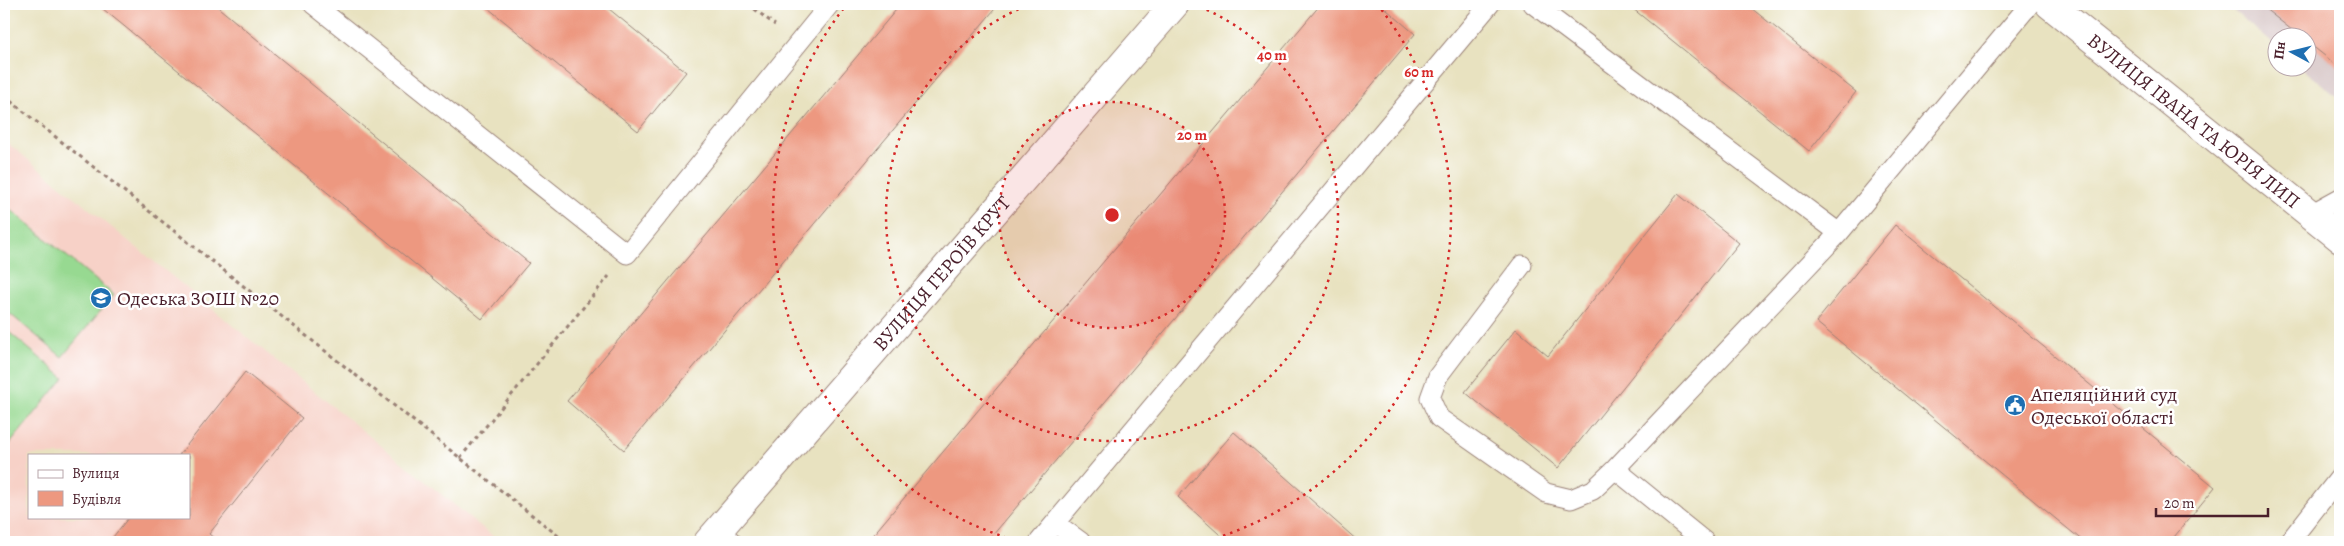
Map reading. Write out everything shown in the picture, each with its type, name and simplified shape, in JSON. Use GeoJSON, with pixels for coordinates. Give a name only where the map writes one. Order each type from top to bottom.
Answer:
{"type":"FeatureCollection","features":[{"type":"Feature","properties":{"kind":"street","name":"ВУЛИЦЯ ГЕРОЇВ КРУТ"},"geometry":{"type":"LineString","coordinates":[[719,538],[1175,4]]}},
{"type":"Feature","properties":{"kind":"street","name":"ВУЛИЦЯ ІВАНА ТА ЮРІЯ ЛИП"},"geometry":{"type":"LineString","coordinates":[[2049,4],[2340,238]]}},
{"type":"Feature","properties":{"kind":"lane"},"geometry":{"type":"LineString","coordinates":[[313,4],[627,254],[830,4]]}},
{"type":"Feature","properties":{"kind":"lane"},"geometry":{"type":"LineString","coordinates":[[1039,542],[1490,4]]}},
{"type":"Feature","properties":{"kind":"lane"},"geometry":{"type":"LineString","coordinates":[[1533,4],[1839,233]]}},
{"type":"Feature","properties":{"kind":"lane"},"geometry":{"type":"LineString","coordinates":[[1522,265],[1438,376],[1430,398],[1439,418],[1546,493],[1571,499],[1593,490],[1615,469],[1839,233],[2030,4]]}},
{"type":"Feature","properties":{"kind":"lane"},"geometry":{"type":"LineString","coordinates":[[2311,214],[2340,198]]}},
{"type":"Feature","properties":{"kind":"lane"},"geometry":{"type":"LineString","coordinates":[[1615,469],[1705,542]]}},
{"type":"Feature","properties":{"kind":"lane"},"geometry":{"type":"LineString","coordinates":[[2289,542],[2340,477]]}},
{"type":"Feature","properties":{"kind":"lane"},"geometry":{"type":"LineString","coordinates":[[1055,523],[1081,542]]}},
{"type":"Feature","properties":{"kind":"path"},"geometry":{"type":"LineString","coordinates":[[4,96],[566,542]]}},
{"type":"Feature","properties":{"kind":"path"},"geometry":{"type":"LineString","coordinates":[[4,107],[9,100]]}},
{"type":"Feature","properties":{"kind":"path"},"geometry":{"type":"LineString","coordinates":[[460,458],[627,254]]}},
{"type":"Feature","properties":{"kind":"shaded area"},"geometry":{"type":"Polygon","coordinates":[[[2225,4],[2340,4],[2340,99],[2314,78],[2316,78],[2316,28],[2266,28],[2266,38],[2225,4]]]}},
{"type":"Feature","properties":{"kind":"shaded area","name":"Одеська ЗОШ №20"},"geometry":{"type":"Polygon","coordinates":[[[4,140],[500,542],[4,542],[4,140]]]}},
{"type":"Feature","properties":{"kind":"green space"},"geometry":{"type":"Polygon","coordinates":[[[4,204],[114,295],[62,357],[4,309],[4,204]]]}},
{"type":"Feature","properties":{"kind":"green space"},"geometry":{"type":"Polygon","coordinates":[[[4,328],[64,378],[4,451],[4,328]]]}},
{"type":"Feature","properties":{"kind":"building"},"geometry":{"type":"Polygon","coordinates":[[[97,4],[214,4],[529,263],[482,319],[97,4]]]}},
{"type":"Feature","properties":{"kind":"building"},"geometry":{"type":"Polygon","coordinates":[[[483,4],[603,4],[686,72],[638,131],[483,4]]]}},
{"type":"Feature","properties":{"kind":"building"},"geometry":{"type":"Polygon","coordinates":[[[901,4],[999,4],[624,450],[567,401],[901,4]]]}},
{"type":"Feature","properties":{"kind":"building"},"geometry":{"type":"Polygon","coordinates":[[[1321,4],[1380,4],[1415,34],[987,542],[867,542],[1321,4]]]}},
{"type":"Feature","properties":{"kind":"building"},"geometry":{"type":"Polygon","coordinates":[[[1627,4],[1746,4],[1856,92],[1809,151],[1627,4]]]}},
{"type":"Feature","properties":{"kind":"building"},"geometry":{"type":"Polygon","coordinates":[[[2259,4],[2340,4],[2340,68],[2316,49],[2316,28],[2289,28],[2259,4]]]}},
{"type":"Feature","properties":{"kind":"building"},"geometry":{"type":"Polygon","coordinates":[[[1678,194],[1739,243],[1558,468],[1465,392],[1516,329],[1548,356],[1678,194]]]}},
{"type":"Feature","properties":{"kind":"building","name":"Апеляційний суд Одеської області"},"geometry":{"type":"Polygon","coordinates":[[[1895,225],[2215,487],[2170,542],[2084,542],[1816,322],[1895,225]]]}},
{"type":"Feature","properties":{"kind":"building"},"geometry":{"type":"Polygon","coordinates":[[[245,372],[302,418],[209,534],[219,542],[109,542],[128,518],[190,518],[190,454],[180,454],[245,372]]]}},
{"type":"Feature","properties":{"kind":"building"},"geometry":{"type":"Polygon","coordinates":[[[1234,432],[1359,542],[1228,542],[1178,497],[1234,432]]]}},
{"type":"Feature","properties":{"kind":"place","name":"Одеська ЗОШ №20"},"geometry":{"type":"Point","coordinates":[101,298]}},
{"type":"Feature","properties":{"kind":"place","name":"Апеляційний суд Одеської області"},"geometry":{"type":"Point","coordinates":[2015,405]}}]}
